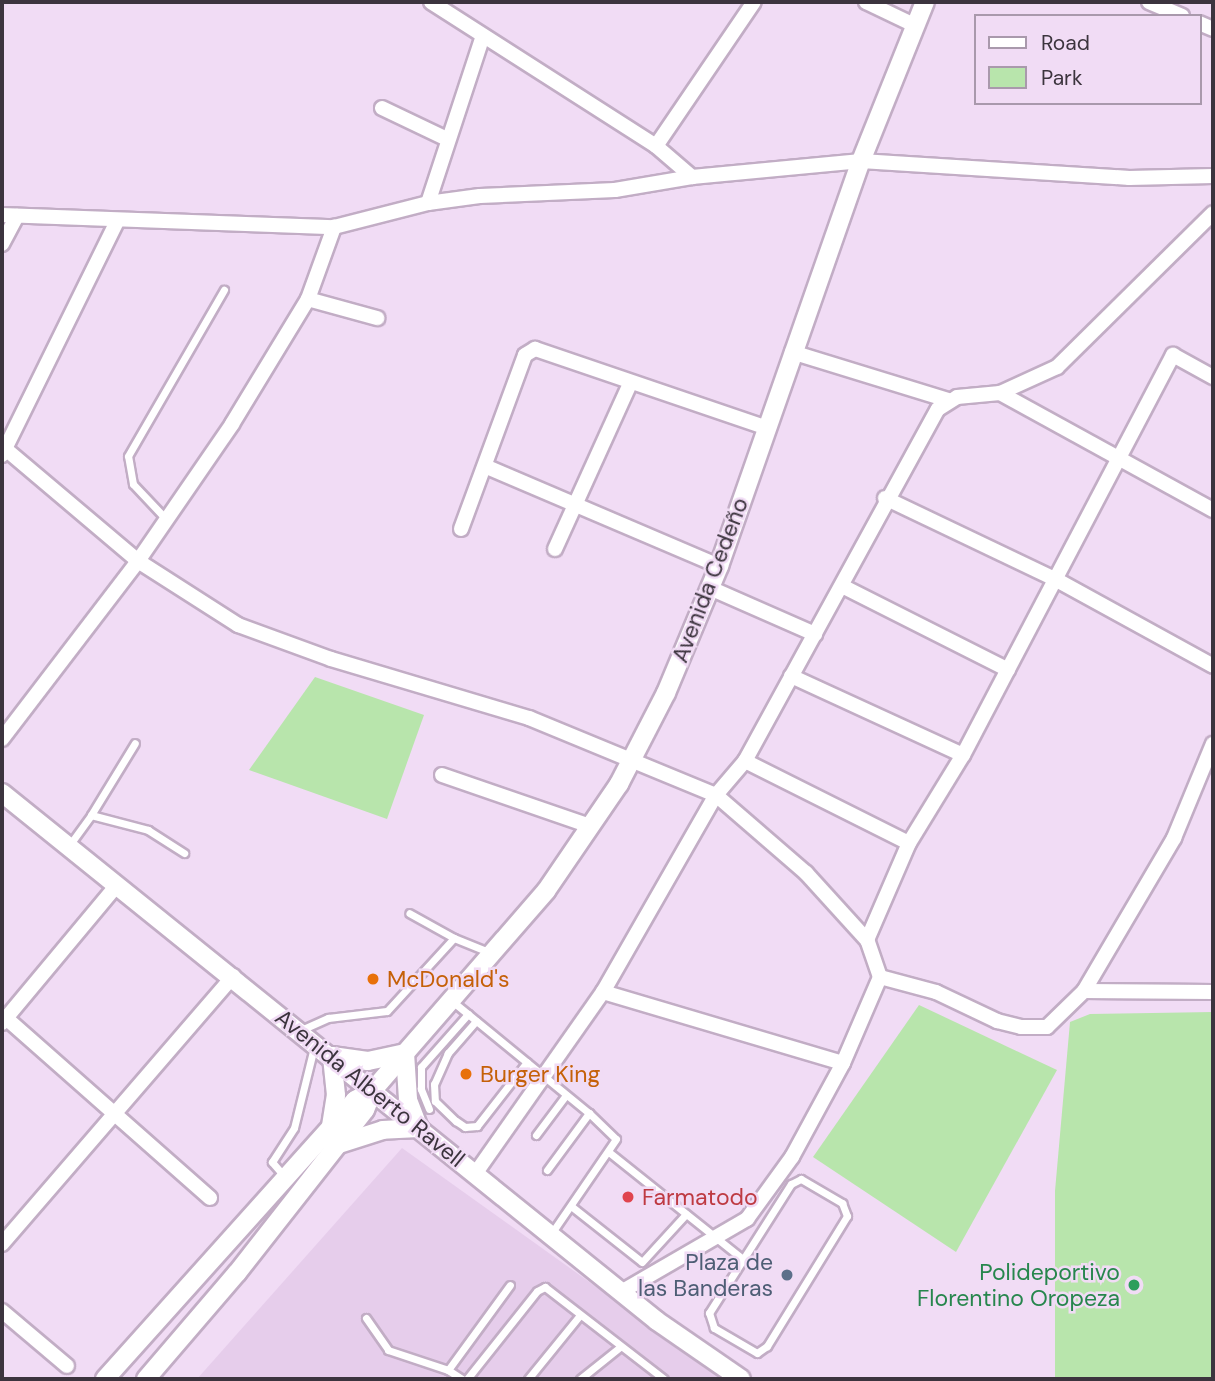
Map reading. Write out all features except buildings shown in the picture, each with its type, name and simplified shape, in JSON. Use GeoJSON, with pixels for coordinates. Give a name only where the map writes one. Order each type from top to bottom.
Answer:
{"type":"FeatureCollection","features":[{"type":"Feature","properties":{"kind":"street"},"geometry":{"type":"LineString","coordinates":[[431,2],[656,146],[692,177]]}},
{"type":"Feature","properties":{"kind":"street"},"geometry":{"type":"LineString","coordinates":[[656,146],[754,2]]}},
{"type":"Feature","properties":{"kind":"street"},"geometry":{"type":"LineString","coordinates":[[866,2],[912,24]]}},
{"type":"Feature","properties":{"kind":"street","name":"Avenida Cedeño"},"geometry":{"type":"LineString","coordinates":[[334,1136],[355,1100],[373,1090],[546,891],[632,761],[719,566],[764,427],[861,161],[912,24],[925,2]]}},
{"type":"Feature","properties":{"kind":"street"},"geometry":{"type":"LineString","coordinates":[[1149,2],[1177,14]]}},
{"type":"Feature","properties":{"kind":"street"},"geometry":{"type":"LineString","coordinates":[[428,203],[483,36]]}},
{"type":"Feature","properties":{"kind":"street"},"geometry":{"type":"LineString","coordinates":[[382,108],[447,139]]}},
{"type":"Feature","properties":{"kind":"street"},"geometry":{"type":"LineString","coordinates":[[2,215],[334,227],[428,203],[615,190],[692,177],[861,161],[1129,178],[1213,176]]}},
{"type":"Feature","properties":{"kind":"street"},"geometry":{"type":"LineString","coordinates":[[792,352],[948,400],[1000,393],[1057,367],[1213,213]]}},
{"type":"Feature","properties":{"kind":"street"},"geometry":{"type":"LineString","coordinates":[[2,244],[17,216]]}},
{"type":"Feature","properties":{"kind":"street"},"geometry":{"type":"LineString","coordinates":[[117,221],[3,450],[138,561],[238,625],[331,659],[529,718],[716,795],[806,873],[867,940],[880,977],[842,1063],[792,1157],[747,1219],[621,1292]]}},
{"type":"Feature","properties":{"kind":"street"},"geometry":{"type":"LineString","coordinates":[[2,739],[138,561],[232,424],[307,299],[334,227]]}},
{"type":"Feature","properties":{"kind":"street"},"geometry":{"type":"LineString","coordinates":[[307,299],[377,318]]}},
{"type":"Feature","properties":{"kind":"street"},"geometry":{"type":"LineString","coordinates":[[461,529],[487,467],[529,350],[764,427]]}},
{"type":"Feature","properties":{"kind":"street"},"geometry":{"type":"LineString","coordinates":[[867,940],[909,843],[963,755],[1173,355],[1213,377]]}},
{"type":"Feature","properties":{"kind":"street"},"geometry":{"type":"LineString","coordinates":[[555,549],[574,501],[630,384]]}},
{"type":"Feature","properties":{"kind":"street"},"geometry":{"type":"LineString","coordinates":[[1000,393],[1213,510]]}},
{"type":"Feature","properties":{"kind":"street"},"geometry":{"type":"LineString","coordinates":[[475,1174],[603,992],[716,795],[745,761],[842,586],[885,498],[938,409],[948,400]]}},
{"type":"Feature","properties":{"kind":"street"},"geometry":{"type":"LineString","coordinates":[[487,467],[574,501],[719,566]]}},
{"type":"Feature","properties":{"kind":"street"},"geometry":{"type":"LineString","coordinates":[[885,498],[1055,579],[1213,667]]}},
{"type":"Feature","properties":{"kind":"street"},"geometry":{"type":"LineString","coordinates":[[842,586],[1008,670]]}},
{"type":"Feature","properties":{"kind":"street"},"geometry":{"type":"LineString","coordinates":[[710,588],[815,634]]}},
{"type":"Feature","properties":{"kind":"street"},"geometry":{"type":"LineString","coordinates":[[792,676],[963,755]]}},
{"type":"Feature","properties":{"kind":"street"},"geometry":{"type":"LineString","coordinates":[[880,977],[936,992],[997,1021],[1020,1027],[1047,1027],[1084,991],[1174,838],[1213,744]]}},
{"type":"Feature","properties":{"kind":"street"},"geometry":{"type":"LineString","coordinates":[[745,761],[909,843]]}},
{"type":"Feature","properties":{"kind":"street"},"geometry":{"type":"LineString","coordinates":[[442,775],[590,827]]}},
{"type":"Feature","properties":{"kind":"street","name":"Avenida Alberto Ravell"},"geometry":{"type":"LineString","coordinates":[[2,793],[300,1030],[621,1292],[741,1379]]}},
{"type":"Feature","properties":{"kind":"street"},"geometry":{"type":"LineString","coordinates":[[117,885],[4,1021],[115,1113],[210,1198]]}},
{"type":"Feature","properties":{"kind":"street"},"geometry":{"type":"LineString","coordinates":[[2,1244],[233,976]]}},
{"type":"Feature","properties":{"kind":"street"},"geometry":{"type":"LineString","coordinates":[[1084,991],[1213,992]]}},
{"type":"Feature","properties":{"kind":"street"},"geometry":{"type":"LineString","coordinates":[[603,992],[842,1063]]}},
{"type":"Feature","properties":{"kind":"street"},"geometry":{"type":"LineString","coordinates":[[105,1379],[286,1178],[334,1136],[419,1128],[408,1100],[405,1053],[368,1061],[332,1056],[336,1095],[334,1136],[146,1379]]}},
{"type":"Feature","properties":{"kind":"street"},"geometry":{"type":"LineString","coordinates":[[2,1311],[67,1366]]}},
{"type":"Feature","properties":{"kind":"lane"},"geometry":{"type":"LineString","coordinates":[[166,520],[133,484],[128,456],[224,290]]}},
{"type":"Feature","properties":{"kind":"lane"},"geometry":{"type":"LineString","coordinates":[[68,848],[135,743]]}},
{"type":"Feature","properties":{"kind":"lane"},"geometry":{"type":"LineString","coordinates":[[91,815],[148,830],[184,853]]}},
{"type":"Feature","properties":{"kind":"lane"},"geometry":{"type":"LineString","coordinates":[[409,913],[454,938],[491,953]]}},
{"type":"Feature","properties":{"kind":"lane"},"geometry":{"type":"LineString","coordinates":[[300,1030],[328,1018],[387,1011],[454,938]]}},
{"type":"Feature","properties":{"kind":"lane"},"geometry":{"type":"LineString","coordinates":[[451,1000],[589,1113],[615,1139],[610,1153],[551,1235]]}},
{"type":"Feature","properties":{"kind":"lane"},"geometry":{"type":"LineString","coordinates":[[429,1109],[421,1089],[421,1067],[468,1014]]}},
{"type":"Feature","properties":{"kind":"lane"},"geometry":{"type":"LineString","coordinates":[[476,1021],[448,1053],[434,1084],[435,1101],[456,1121],[465,1127],[477,1126],[527,1062]]}},
{"type":"Feature","properties":{"kind":"lane"},"geometry":{"type":"LineString","coordinates":[[286,1178],[272,1161],[294,1128],[315,1043]]}},
{"type":"Feature","properties":{"kind":"lane"},"geometry":{"type":"LineString","coordinates":[[536,1135],[566,1095]]}},
{"type":"Feature","properties":{"kind":"lane"},"geometry":{"type":"LineString","coordinates":[[547,1170],[589,1113]]}},
{"type":"Feature","properties":{"kind":"lane"},"geometry":{"type":"LineString","coordinates":[[610,1153],[744,1260]]}},
{"type":"Feature","properties":{"kind":"lane"},"geometry":{"type":"LineString","coordinates":[[795,1180],[842,1203],[846,1209],[847,1216],[767,1346],[757,1353],[709,1321],[709,1313],[744,1260],[795,1180]]}},
{"type":"Feature","properties":{"kind":"lane"},"geometry":{"type":"LineString","coordinates":[[571,1206],[642,1262],[687,1214]]}},
{"type":"Feature","properties":{"kind":"lane"},"geometry":{"type":"LineString","coordinates":[[448,1370],[510,1285]]}},
{"type":"Feature","properties":{"kind":"lane"},"geometry":{"type":"LineString","coordinates":[[467,1379],[541,1288],[580,1315],[652,1373],[664,1379]]}},
{"type":"Feature","properties":{"kind":"lane"},"geometry":{"type":"LineString","coordinates":[[528,1379],[580,1315]]}},
{"type":"Feature","properties":{"kind":"lane"},"geometry":{"type":"LineString","coordinates":[[366,1318],[388,1350],[448,1370],[462,1379]]}},
{"type":"Feature","properties":{"kind":"lane"},"geometry":{"type":"LineString","coordinates":[[580,1379],[620,1347]]}},
{"type":"Feature","properties":{"kind":"lane"},"geometry":{"type":"LineString","coordinates":[[644,1379],[652,1373]]}},
{"type":"Feature","properties":{"kind":"shaded area"},"geometry":{"type":"Polygon","coordinates":[[[402,1148],[725,1379],[197,1379],[402,1148]]]}},
{"type":"Feature","properties":{"kind":"green space"},"geometry":{"type":"Polygon","coordinates":[[[315,677],[424,715],[387,819],[249,770],[315,677]]]}},
{"type":"Feature","properties":{"kind":"green space"},"geometry":{"type":"Polygon","coordinates":[[[919,1005],[1057,1070],[956,1252],[813,1157],[919,1005]]]}},
{"type":"Feature","properties":{"kind":"green space","name":"Polideportivo Florentino Oropeza"},"geometry":{"type":"Polygon","coordinates":[[[1213,1012],[1213,1379],[1055,1379],[1055,1191],[1070,1022],[1090,1014],[1213,1012]]]}},
{"type":"Feature","properties":{"kind":"place","name":"McDonald's"},"geometry":{"type":"Point","coordinates":[373,979]}},
{"type":"Feature","properties":{"kind":"place","name":"Burger King"},"geometry":{"type":"Point","coordinates":[466,1074]}},
{"type":"Feature","properties":{"kind":"place","name":"Farmatodo"},"geometry":{"type":"Point","coordinates":[628,1197]}},
{"type":"Feature","properties":{"kind":"place","name":"Plaza de las Banderas"},"geometry":{"type":"Point","coordinates":[787,1275]}},
{"type":"Feature","properties":{"kind":"place","name":"Polideportivo Florentino Oropeza"},"geometry":{"type":"Point","coordinates":[1134,1285]}}]}
